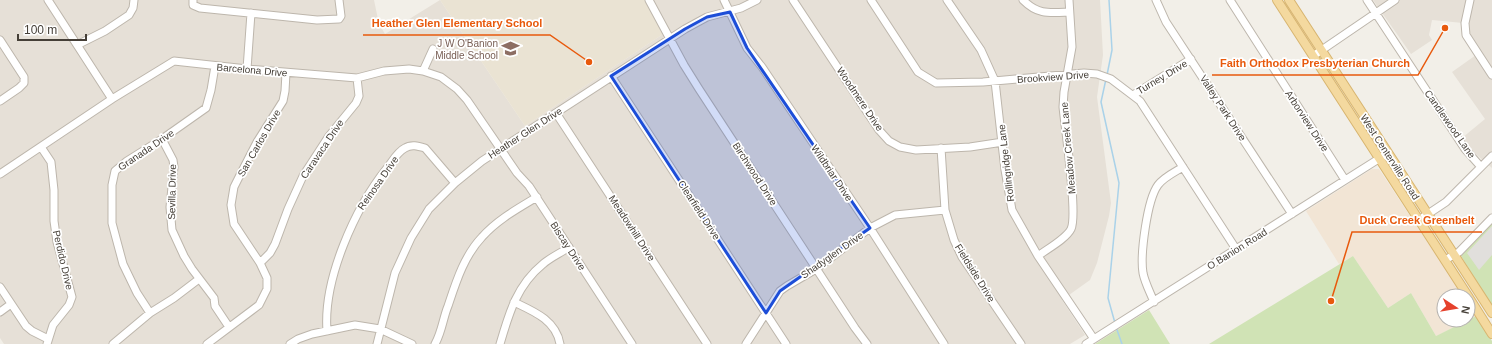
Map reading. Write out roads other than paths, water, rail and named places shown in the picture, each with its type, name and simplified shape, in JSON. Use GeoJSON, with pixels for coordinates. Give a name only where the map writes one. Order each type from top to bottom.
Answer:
{"type":"FeatureCollection","features":[{"type":"Feature","properties":{"kind":"main road","name":"West Centerville Road"},"geometry":{"type":"LineString","coordinates":[[1277,0],[1463,288]]}},
{"type":"Feature","properties":{"kind":"main road","name":"West Centerville Road"},"geometry":{"type":"LineString","coordinates":[[1289,0],[1492,314]]}},
{"type":"Feature","properties":{"kind":"main road","name":"West Centerville Road"},"geometry":{"type":"LineString","coordinates":[[1476,309],[1492,334]]}},
{"type":"Feature","properties":{"kind":"street"},"geometry":{"type":"LineString","coordinates":[[48,0],[112,99]]}},
{"type":"Feature","properties":{"kind":"street"},"geometry":{"type":"LineString","coordinates":[[77,45],[105,31],[129,15],[133,8],[134,0]]}},
{"type":"Feature","properties":{"kind":"street"},"geometry":{"type":"LineString","coordinates":[[194,0],[193,5],[198,8],[317,20],[339,20],[341,16],[339,0]]}},
{"type":"Feature","properties":{"kind":"street","name":"Birchwood Drive"},"geometry":{"type":"LineString","coordinates":[[650,0],[695,83],[816,269],[867,344]]}},
{"type":"Feature","properties":{"kind":"street","name":"Wildbriar Drive"},"geometry":{"type":"LineString","coordinates":[[724,0],[747,48],[762,67],[870,228],[944,344]]}},
{"type":"Feature","properties":{"kind":"street","name":"Heather Glen Drive"},"geometry":{"type":"LineString","coordinates":[[377,344],[395,274],[408,243],[430,209],[455,183],[482,161],[685,29],[707,17],[730,12],[757,0]]}},
{"type":"Feature","properties":{"kind":"street","name":"Woodmere Drive"},"geometry":{"type":"LineString","coordinates":[[794,0],[880,130],[889,141],[900,147],[916,150],[970,147],[1003,142]]}},
{"type":"Feature","properties":{"kind":"street","name":"Brookview Drive"},"geometry":{"type":"LineString","coordinates":[[871,0],[918,72],[936,83],[995,81],[1084,73],[1097,74],[1111,79],[1133,94],[1140,101],[1236,249]]}},
{"type":"Feature","properties":{"kind":"street","name":"Rollingridge Lane"},"geometry":{"type":"LineString","coordinates":[[947,0],[981,50],[995,81],[1005,170],[1012,210],[1038,256],[1094,339]]}},
{"type":"Feature","properties":{"kind":"street"},"geometry":{"type":"LineString","coordinates":[[1023,0],[1031,8],[1039,11],[1049,13],[1069,12]]}},
{"type":"Feature","properties":{"kind":"street","name":"Meadow Creek Lane"},"geometry":{"type":"LineString","coordinates":[[1038,256],[1067,235],[1074,221],[1063,107],[1072,47],[1069,0]]}},
{"type":"Feature","properties":{"kind":"street","name":"Valley Park Drive"},"geometry":{"type":"LineString","coordinates":[[1156,0],[1166,22],[1292,214]]}},
{"type":"Feature","properties":{"kind":"street","name":"Arborview Drive"},"geometry":{"type":"LineString","coordinates":[[1230,0],[1345,180]]}},
{"type":"Feature","properties":{"kind":"street","name":"Candlewood Lane"},"geometry":{"type":"LineString","coordinates":[[1367,0],[1465,150],[1481,167]]}},
{"type":"Feature","properties":{"kind":"street"},"geometry":{"type":"LineString","coordinates":[[1313,56],[1395,0]]}},
{"type":"Feature","properties":{"kind":"street"},"geometry":{"type":"LineString","coordinates":[[1470,0],[1465,23],[1466,35],[1492,75]]}},
{"type":"Feature","properties":{"kind":"street"},"geometry":{"type":"LineString","coordinates":[[247,69],[251,13]]}},
{"type":"Feature","properties":{"kind":"street"},"geometry":{"type":"LineString","coordinates":[[0,40],[24,77],[24,83],[19,88],[0,100]]}},
{"type":"Feature","properties":{"kind":"street"},"geometry":{"type":"LineString","coordinates":[[423,71],[433,49]]}},
{"type":"Feature","properties":{"kind":"street","name":"Turney Drive"},"geometry":{"type":"LineString","coordinates":[[1133,94],[1191,59]]}},
{"type":"Feature","properties":{"kind":"street","name":"Barcelona Drive"},"geometry":{"type":"LineString","coordinates":[[0,174],[112,99],[174,61],[286,73],[356,78],[394,70],[410,69],[423,71],[441,77],[457,89],[467,100],[501,150]]}},
{"type":"Feature","properties":{"kind":"street","name":"Granada Drive"},"geometry":{"type":"LineString","coordinates":[[150,313],[129,278],[112,223],[112,185],[115,171],[127,161],[162,139],[206,108],[215,66]]}},
{"type":"Feature","properties":{"kind":"street","name":"San Carlos Drive"},"geometry":{"type":"LineString","coordinates":[[207,344],[259,305],[263,299],[266,289],[267,278],[260,263],[234,224],[231,205],[234,187],[257,142],[283,101],[286,73]]}},
{"type":"Feature","properties":{"kind":"street","name":"Clearfield Drive"},"geometry":{"type":"LineString","coordinates":[[611,76],[786,344]]}},
{"type":"Feature","properties":{"kind":"street","name":"Caravaca Drive"},"geometry":{"type":"LineString","coordinates":[[260,263],[270,253],[275,244],[303,176],[329,136],[356,103],[359,96],[356,78]]}},
{"type":"Feature","properties":{"kind":"street","name":"Meadowhill Drive"},"geometry":{"type":"LineString","coordinates":[[556,113],[707,344]]}},
{"type":"Feature","properties":{"kind":"street","name":"Sevilla Drive"},"geometry":{"type":"LineString","coordinates":[[162,139],[173,160],[174,167],[170,207],[172,230],[184,256],[214,298],[215,306],[229,327]]}},
{"type":"Feature","properties":{"kind":"street","name":"Reinosa Drive"},"geometry":{"type":"LineString","coordinates":[[327,331],[326,315],[328,296],[344,245],[364,200],[378,178],[399,153],[404,148],[411,145],[425,148],[455,183]]}},
{"type":"Feature","properties":{"kind":"street","name":"Perdido Drive"},"geometry":{"type":"LineString","coordinates":[[41,147],[51,162],[54,190],[56,242],[72,297],[69,305],[53,325],[47,342]]}},
{"type":"Feature","properties":{"kind":"street","name":"Fieldside Drive"},"geometry":{"type":"LineString","coordinates":[[940,148],[945,210],[954,240],[962,257],[1021,344]]}},
{"type":"Feature","properties":{"kind":"street","name":"Biscay Drive"},"geometry":{"type":"LineString","coordinates":[[501,150],[517,173],[537,197],[632,344]]}},
{"type":"Feature","properties":{"kind":"street","name":"O Banion Road"},"geometry":{"type":"LineString","coordinates":[[1086,344],[1388,154]]}},
{"type":"Feature","properties":{"kind":"street"},"geometry":{"type":"LineString","coordinates":[[1419,220],[1447,201],[1492,156]]}},
{"type":"Feature","properties":{"kind":"street"},"geometry":{"type":"LineString","coordinates":[[1154,302],[1145,281],[1143,271],[1143,251],[1150,204],[1158,185],[1164,179],[1183,167]]}},
{"type":"Feature","properties":{"kind":"street"},"geometry":{"type":"LineString","coordinates":[[435,344],[447,307],[468,256],[481,237],[502,219],[537,197]]}},
{"type":"Feature","properties":{"kind":"street","name":"Shadyglen Drive"},"geometry":{"type":"LineString","coordinates":[[746,344],[780,291],[816,269],[870,228],[895,215],[945,210]]}},
{"type":"Feature","properties":{"kind":"street"},"geometry":{"type":"LineString","coordinates":[[1445,260],[1454,255],[1492,218]]}},
{"type":"Feature","properties":{"kind":"street"},"geometry":{"type":"LineString","coordinates":[[500,344],[520,289],[533,273],[544,263],[569,247]]}},
{"type":"Feature","properties":{"kind":"street"},"geometry":{"type":"LineString","coordinates":[[113,344],[150,313],[174,298],[199,279]]}},
{"type":"Feature","properties":{"kind":"street"},"geometry":{"type":"LineString","coordinates":[[0,287],[26,326],[47,342]]}},
{"type":"Feature","properties":{"kind":"street"},"geometry":{"type":"LineString","coordinates":[[514,302],[538,313],[545,318],[551,324],[560,344]]}},
{"type":"Feature","properties":{"kind":"street"},"geometry":{"type":"LineString","coordinates":[[0,312],[11,304]]}},
{"type":"Feature","properties":{"kind":"street"},"geometry":{"type":"LineString","coordinates":[[290,344],[298,339],[351,326],[380,328],[412,344]]}},
{"type":"Feature","properties":{"kind":"waterway"},"geometry":{"type":"LineString","coordinates":[[1107,75],[1112,50],[1109,0]]}},
{"type":"Feature","properties":{"kind":"waterway"},"geometry":{"type":"LineString","coordinates":[[1106,79],[1101,102],[1119,183],[1108,298],[1115,323]]}},
{"type":"Feature","properties":{"kind":"waterway"},"geometry":{"type":"LineString","coordinates":[[1116,327],[1122,344]]}},
{"type":"Feature","properties":{"kind":"place","name":"Faith Orthodox Presbyterian Church"},"geometry":{"type":"Point","coordinates":[1445,28]}},
{"type":"Feature","properties":{"kind":"place","name":"J W O'Banion Middle School"},"geometry":{"type":"Point","coordinates":[511,49]}},
{"type":"Feature","properties":{"kind":"place","name":"Heather Glen Elementary School"},"geometry":{"type":"Point","coordinates":[589,62]}},
{"type":"Feature","properties":{"kind":"place","name":"Duck Creek Greenbelt"},"geometry":{"type":"Point","coordinates":[1331,301]}}]}
